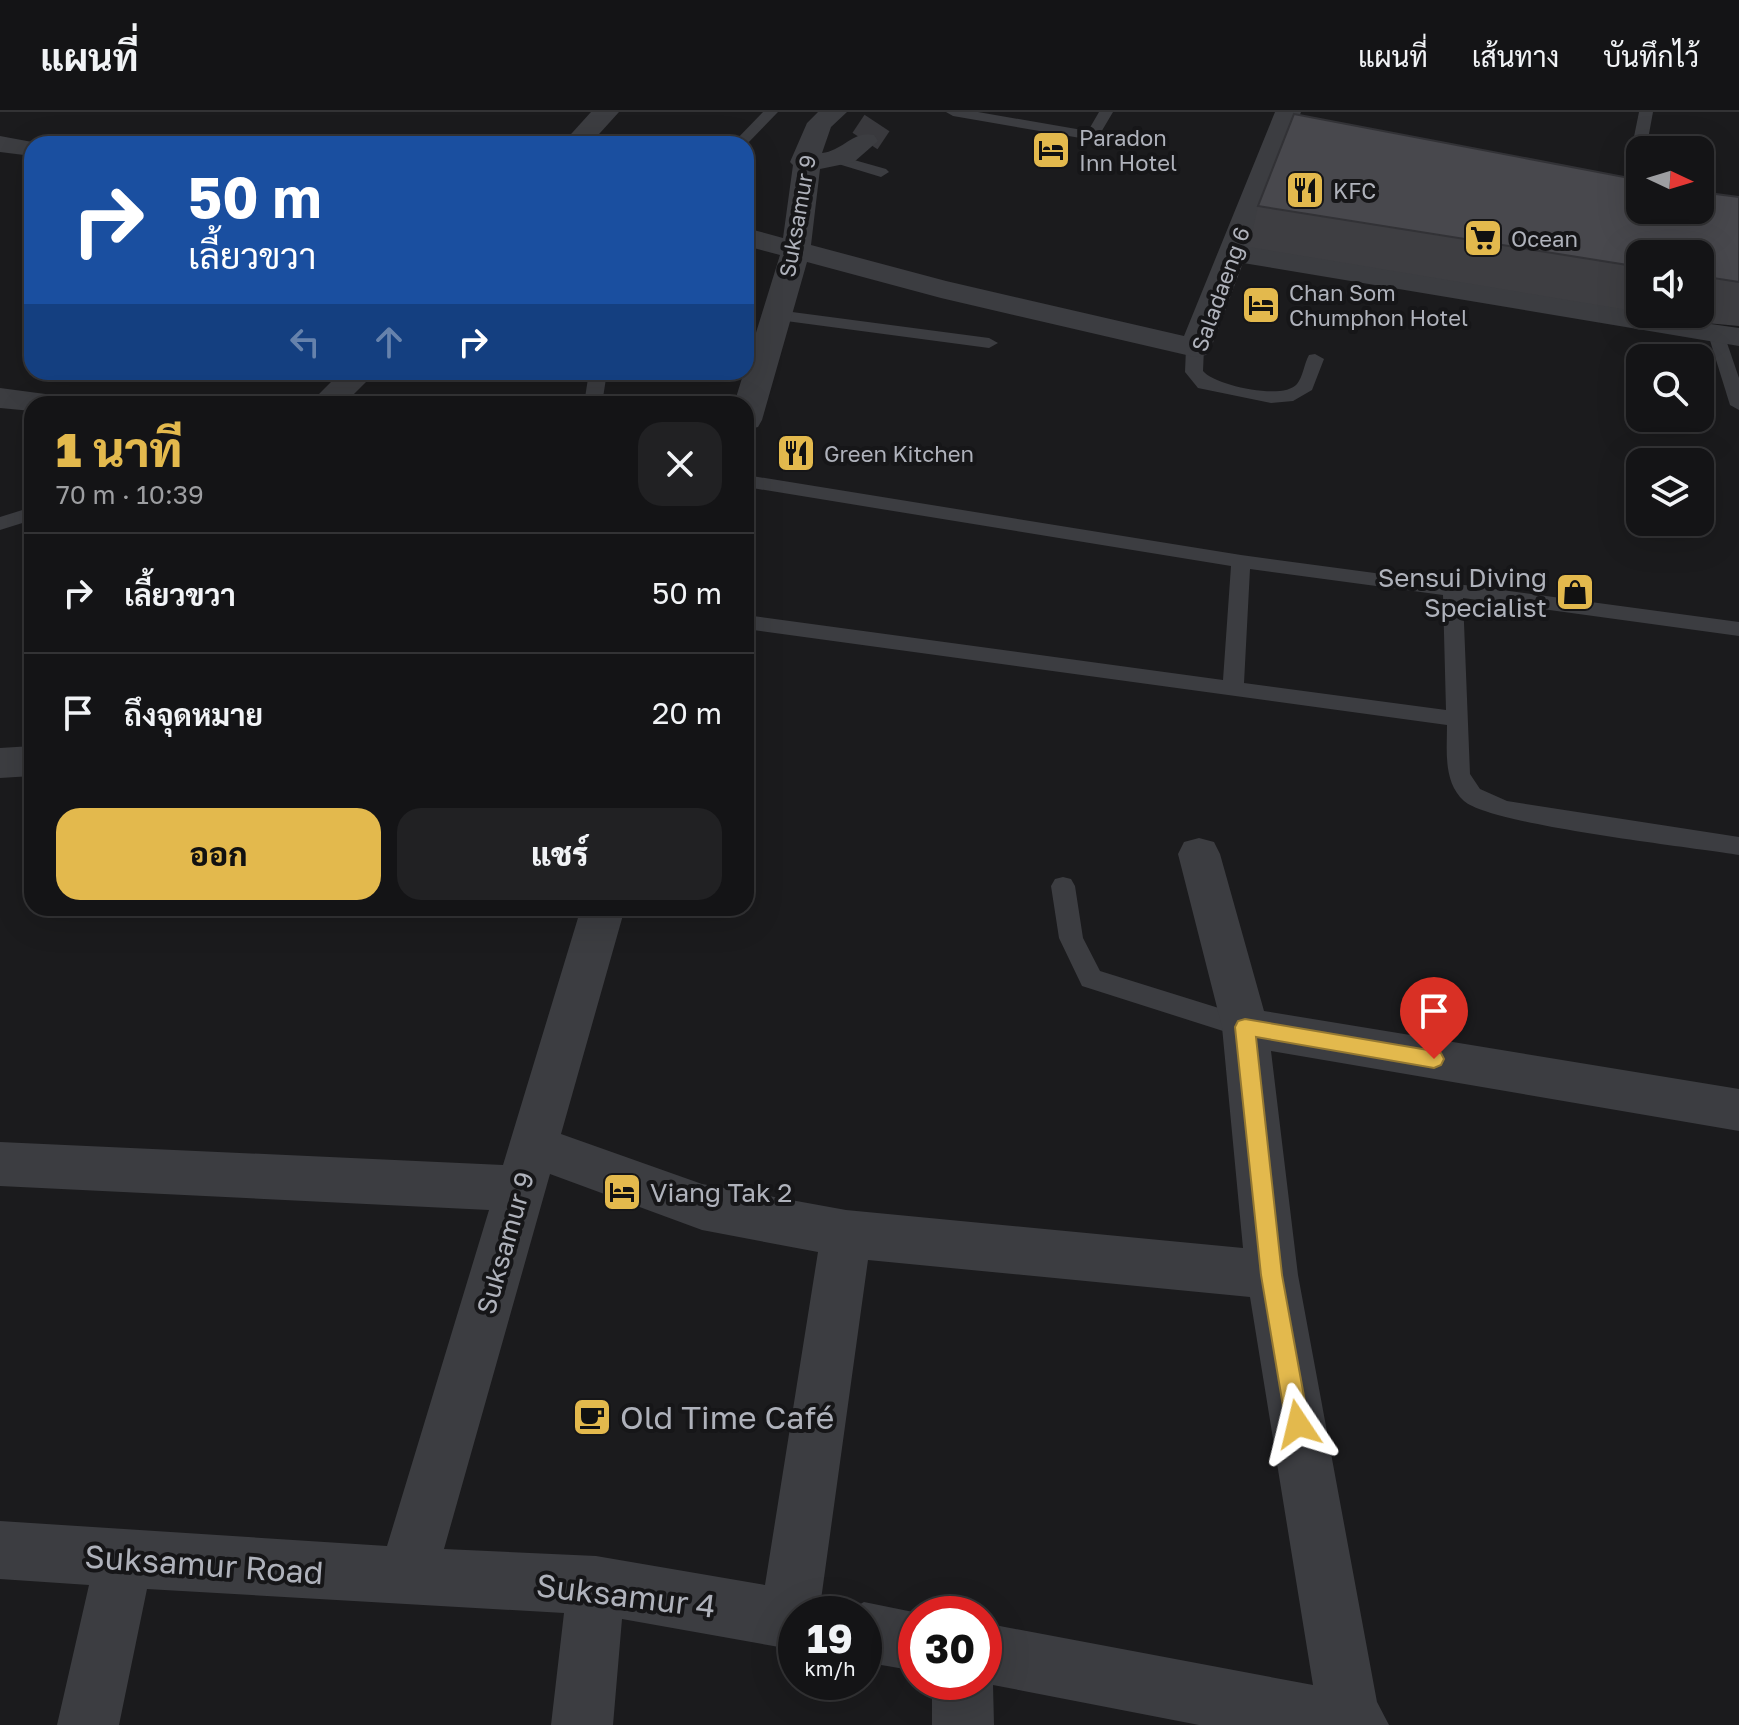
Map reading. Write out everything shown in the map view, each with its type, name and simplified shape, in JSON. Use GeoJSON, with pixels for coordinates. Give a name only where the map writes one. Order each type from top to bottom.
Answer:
{"type":"FeatureCollection","features":[{"type":"Feature","properties":{"kind":"street"},"geometry":{"type":"LineString","coordinates":[[583,136],[606,112]]}},
{"type":"Feature","properties":{"kind":"street","name":"Suksamur 9"},"geometry":{"type":"LineString","coordinates":[[753,396],[796,249],[804,162],[820,123],[834,112]]}},
{"type":"Feature","properties":{"kind":"street","name":"Saladaeng 6"},"geometry":{"type":"LineString","coordinates":[[1195,348],[1288,112]]}},
{"type":"Feature","properties":{"kind":"street"},"geometry":{"type":"LineString","coordinates":[[804,162],[840,160],[851,156],[865,141]]}},
{"type":"Feature","properties":{"kind":"street"},"geometry":{"type":"LineString","coordinates":[[0,144],[24,147]]}},
{"type":"Feature","properties":{"kind":"street"},"geometry":{"type":"LineString","coordinates":[[1274,145],[1305,150]]}},
{"type":"Feature","properties":{"kind":"street"},"geometry":{"type":"LineString","coordinates":[[1597,201],[1626,206]]}},
{"type":"Feature","properties":{"kind":"street"},"geometry":{"type":"LineString","coordinates":[[754,239],[941,289],[1195,348]]}},
{"type":"Feature","properties":{"kind":"street"},"geometry":{"type":"LineString","coordinates":[[1232,252],[1728,335]]}},
{"type":"Feature","properties":{"kind":"street"},"geometry":{"type":"LineString","coordinates":[[334,396],[351,380]]}},
{"type":"Feature","properties":{"kind":"street"},"geometry":{"type":"LineString","coordinates":[[0,398],[24,401]]}},
{"type":"Feature","properties":{"kind":"street"},"geometry":{"type":"LineString","coordinates":[[0,763],[24,762]]}},
{"type":"Feature","properties":{"kind":"street"},"geometry":{"type":"LineString","coordinates":[[1002,1656],[1353,1724],[1272,1275],[1245,1027],[1199,854]]}},
{"type":"Feature","properties":{"kind":"street","name":"Suksamur 9"},"geometry":{"type":"LineString","coordinates":[[407,1577],[601,916]]}},
{"type":"Feature","properties":{"kind":"street"},"geometry":{"type":"LineString","coordinates":[[1245,1027],[1598,1083],[1739,1110]]}},
{"type":"Feature","properties":{"kind":"street"},"geometry":{"type":"LineString","coordinates":[[0,1164],[527,1168],[702,1207],[846,1234],[1272,1275]]}},
{"type":"Feature","properties":{"kind":"street"},"geometry":{"type":"LineString","coordinates":[[796,1596],[846,1234]]}},
{"type":"Feature","properties":{"kind":"street","name":"Suksamur Road"},"geometry":{"type":"LineString","coordinates":[[0,1550],[407,1577]]}},
{"type":"Feature","properties":{"kind":"street"},"geometry":{"type":"LineString","coordinates":[[88,1725],[124,1558]]}},
{"type":"Feature","properties":{"kind":"street","name":"Suksamur 4"},"geometry":{"type":"LineString","coordinates":[[407,1577],[596,1585],[778,1617]]}},
{"type":"Feature","properties":{"kind":"street"},"geometry":{"type":"LineString","coordinates":[[582,1725],[596,1585]]}},
{"type":"Feature","properties":{"kind":"street"},"geometry":{"type":"LineString","coordinates":[[962,1700],[963,1725]]}},
{"type":"Feature","properties":{"kind":"lane"},"geometry":{"type":"LineString","coordinates":[[747,136],[771,112]]}},
{"type":"Feature","properties":{"kind":"lane"},"geometry":{"type":"LineString","coordinates":[[953,112],[1022,118],[1092,136],[1106,112]]}},
{"type":"Feature","properties":{"kind":"lane"},"geometry":{"type":"LineString","coordinates":[[1643,136],[1646,112]]}},
{"type":"Feature","properties":{"kind":"lane"},"geometry":{"type":"LineString","coordinates":[[840,160],[881,172]]}},
{"type":"Feature","properties":{"kind":"lane"},"geometry":{"type":"LineString","coordinates":[[777,315],[989,343]]}},
{"type":"Feature","properties":{"kind":"lane"},"geometry":{"type":"LineString","coordinates":[[1728,335],[1739,405]]}},
{"type":"Feature","properties":{"kind":"lane","name":"Saladaeng 6"},"geometry":{"type":"LineString","coordinates":[[1195,348],[1194,372],[1204,384],[1271,398],[1293,396],[1306,386],[1315,359]]}},
{"type":"Feature","properties":{"kind":"lane"},"geometry":{"type":"LineString","coordinates":[[754,482],[1241,561],[1739,629]]}},
{"type":"Feature","properties":{"kind":"lane"},"geometry":{"type":"LineString","coordinates":[[0,524],[24,516]]}},
{"type":"Feature","properties":{"kind":"lane"},"geometry":{"type":"LineString","coordinates":[[1233,689],[1241,561]]}},
{"type":"Feature","properties":{"kind":"lane"},"geometry":{"type":"LineString","coordinates":[[1453,591],[1459,775],[1472,795],[1504,809],[1739,846]]}},
{"type":"Feature","properties":{"kind":"lane"},"geometry":{"type":"LineString","coordinates":[[754,623],[1456,719]]}},
{"type":"Feature","properties":{"kind":"lane"},"geometry":{"type":"LineString","coordinates":[[1063,886],[1071,938],[1091,979],[1245,1027]]}},
{"type":"Feature","properties":{"kind":"building"},"geometry":{"type":"Polygon","coordinates":[[[1294,114],[1626,177],[1626,224],[1714,224],[1714,194],[1739,197],[1739,282],[1714,278],[1714,240],[1626,240],[1626,265],[1258,206],[1294,114]]]}},
{"type":"Feature","properties":{"kind":"tunnel"},"geometry":{"type":"LineString","coordinates":[[865,141],[877,123]]}},
{"type":"Feature","properties":{"kind":"place","name":"Paradon Inn Hotel"},"geometry":{"type":"Point","coordinates":[1051,150]}},
{"type":"Feature","properties":{"kind":"place","name":"KFC"},"geometry":{"type":"Point","coordinates":[1305,190]}},
{"type":"Feature","properties":{"kind":"place","name":"Ocean"},"geometry":{"type":"Point","coordinates":[1483,238]}},
{"type":"Feature","properties":{"kind":"place","name":"Chan Som Chumphon Hotel"},"geometry":{"type":"Point","coordinates":[1261,305]}},
{"type":"Feature","properties":{"kind":"place","name":"Green Kitchen"},"geometry":{"type":"Point","coordinates":[796,453]}},
{"type":"Feature","properties":{"kind":"place","name":"Sensui Diving Specialist"},"geometry":{"type":"Point","coordinates":[1575,592]}},
{"type":"Feature","properties":{"kind":"place","name":"Viang Tak 2"},"geometry":{"type":"Point","coordinates":[622,1192]}},
{"type":"Feature","properties":{"kind":"place","name":"Old Time Café"},"geometry":{"type":"Point","coordinates":[592,1417]}},
{"type":"Feature","properties":{"kind":"route"},"geometry":{"type":"LineString","coordinates":[[1298,1424],[1272,1275],[1245,1027],[1434,1059]]}}]}
